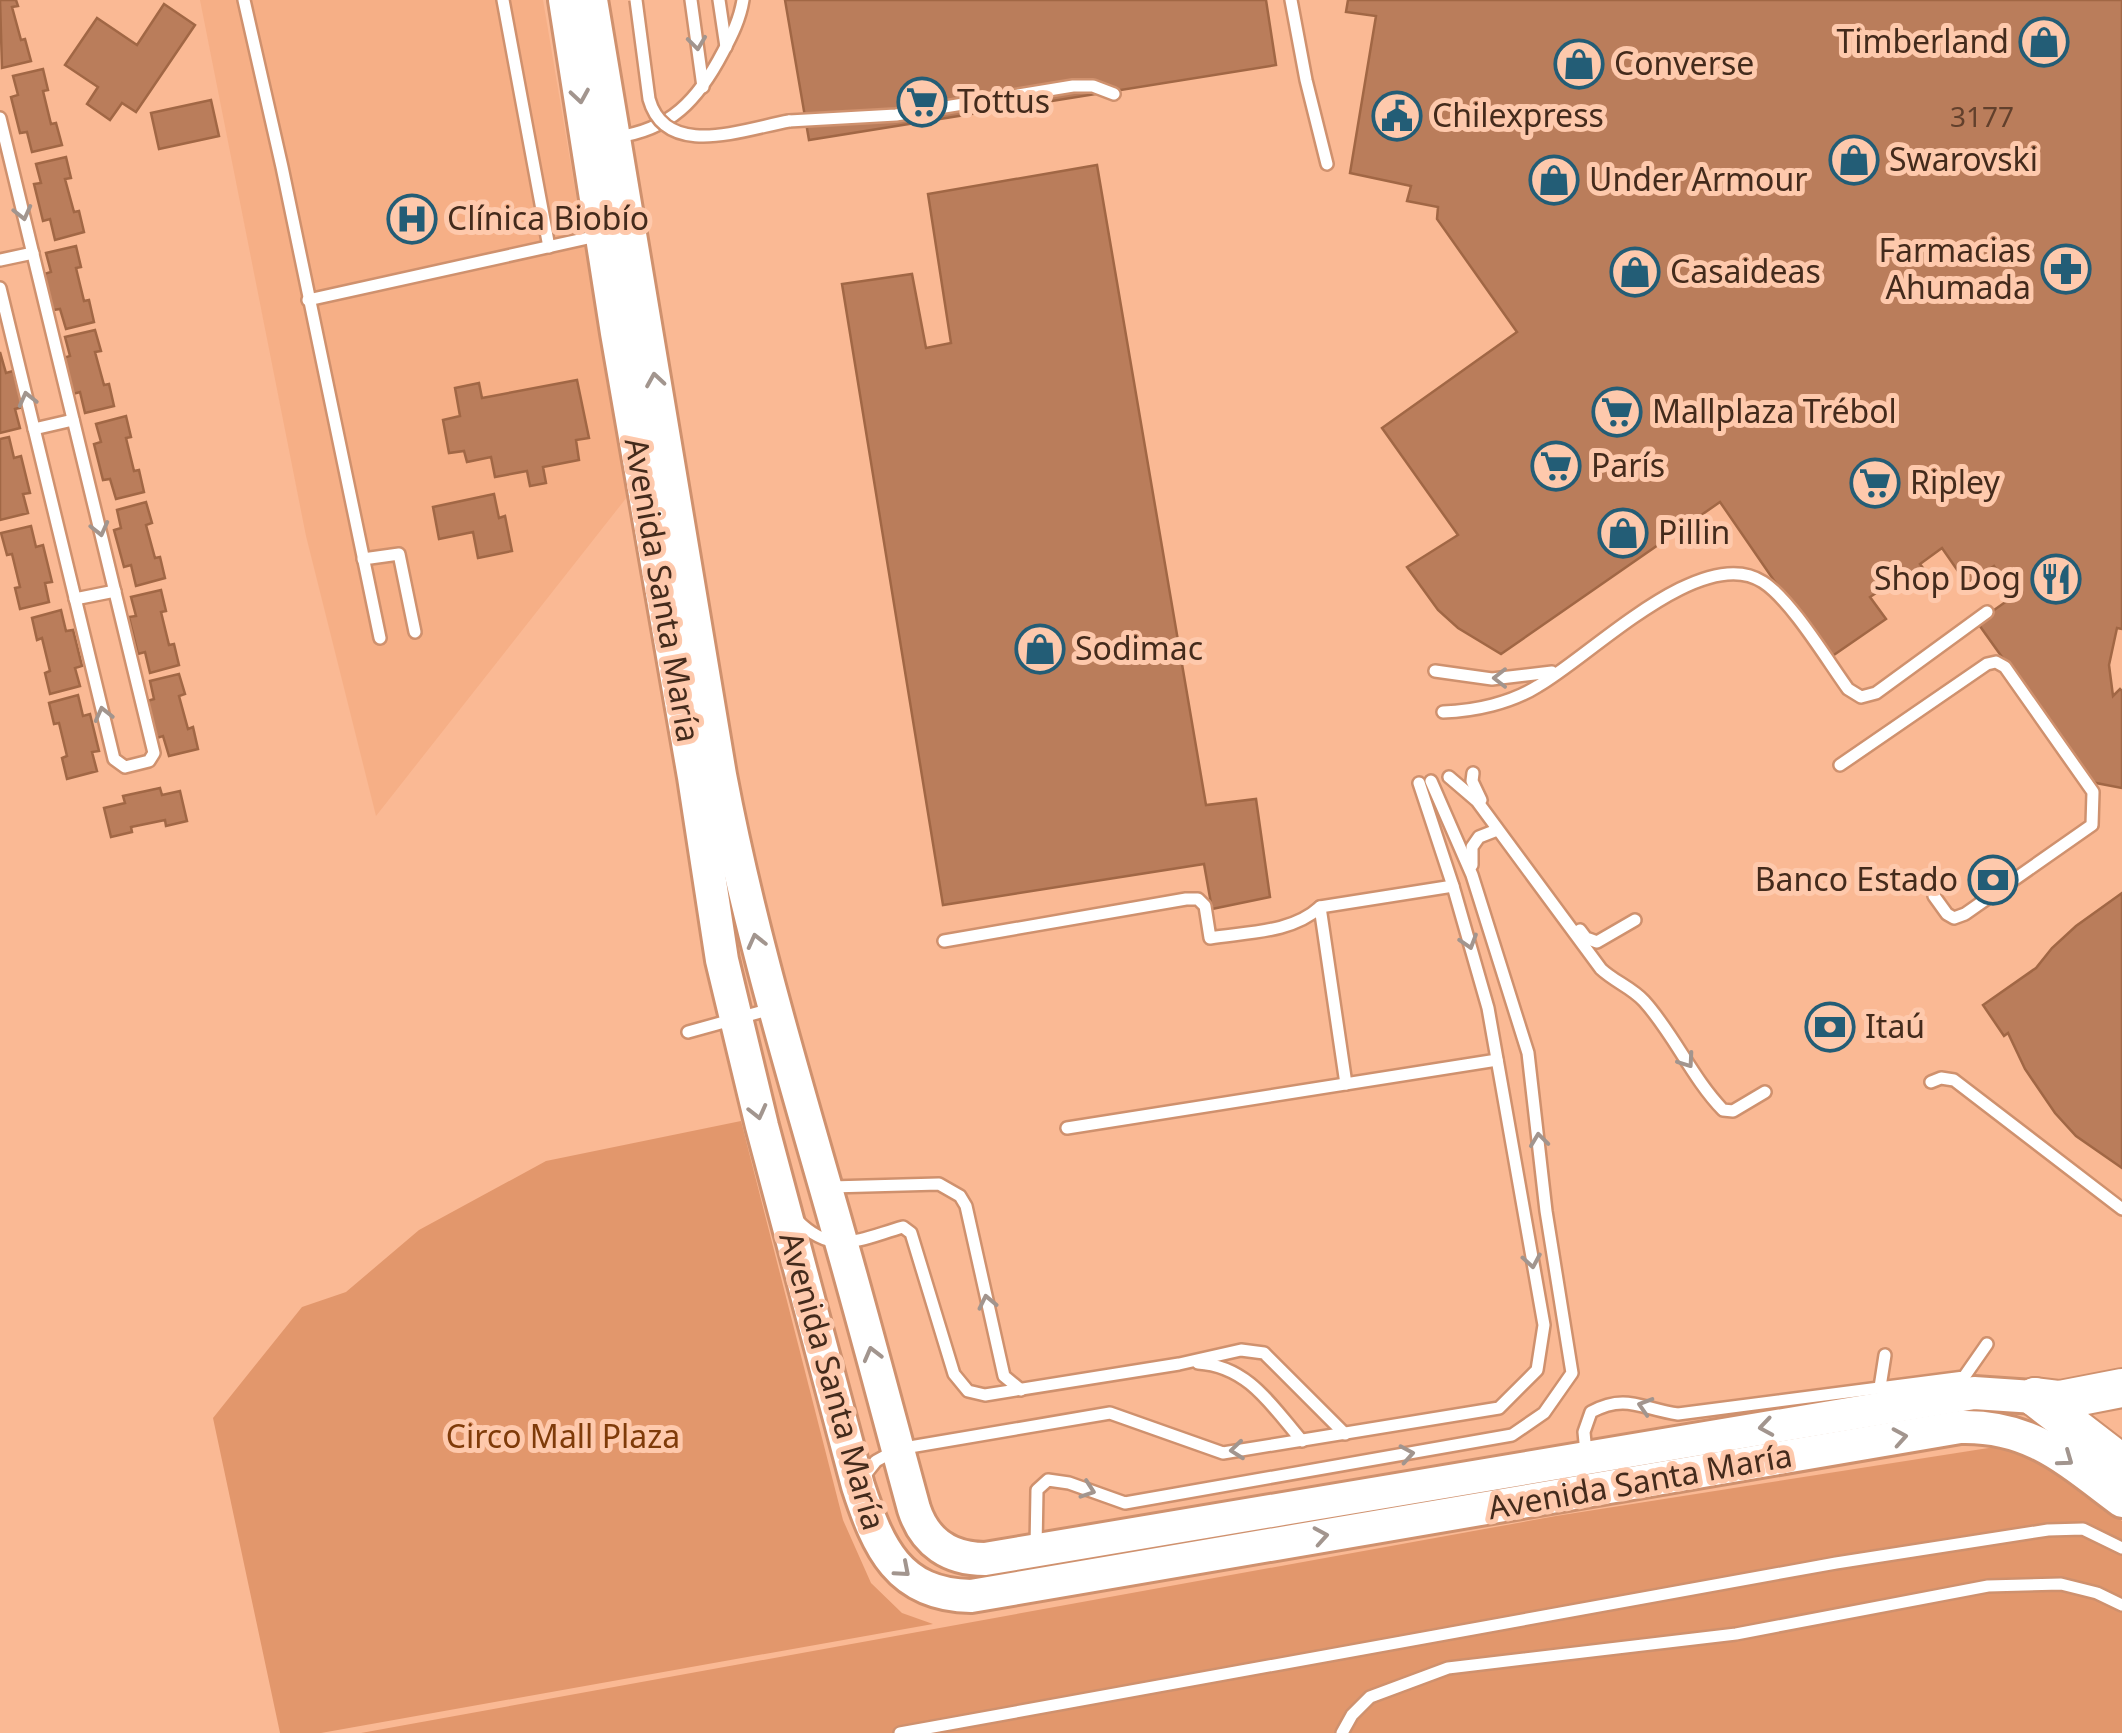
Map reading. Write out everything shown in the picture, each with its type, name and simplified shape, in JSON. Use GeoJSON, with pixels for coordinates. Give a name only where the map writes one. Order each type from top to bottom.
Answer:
{"type":"FeatureCollection","features":[{"type":"Feature","properties":{"kind":"main road","name":"Avenida Santa María"},"geometry":{"type":"LineString","coordinates":[[565,0],[722,960],[782,1205],[858,1486],[875,1537],[898,1568],[925,1587],[971,1596],[1960,1427],[2004,1429],[2036,1440],[2122,1500]]}},
{"type":"Feature","properties":{"kind":"main road","name":"Avenida Santa María"},"geometry":{"type":"LineString","coordinates":[[591,0],[720,776],[742,885],[772,1008],[924,1532],[942,1549],[968,1559],[1036,1552],[1974,1393],[2035,1397]]}},
{"type":"Feature","properties":{"kind":"main road"},"geometry":{"type":"LineString","coordinates":[[2035,1397],[2060,1400],[2122,1388]]}},
{"type":"Feature","properties":{"kind":"main road"},"geometry":{"type":"LineString","coordinates":[[2035,1397],[2122,1464]]}},
{"type":"Feature","properties":{"kind":"lane"},"geometry":{"type":"LineString","coordinates":[[244,0],[380,638]]}},
{"type":"Feature","properties":{"kind":"lane"},"geometry":{"type":"LineString","coordinates":[[504,0],[549,247]]}},
{"type":"Feature","properties":{"kind":"lane"},"geometry":{"type":"LineString","coordinates":[[636,0],[652,110],[666,128],[690,137],[789,121],[896,115],[1073,86],[1094,86],[1114,94]]}},
{"type":"Feature","properties":{"kind":"lane"},"geometry":{"type":"LineString","coordinates":[[692,0],[703,87]]}},
{"type":"Feature","properties":{"kind":"lane"},"geometry":{"type":"LineString","coordinates":[[719,0],[726,47]]}},
{"type":"Feature","properties":{"kind":"lane"},"geometry":{"type":"LineString","coordinates":[[616,138],[666,122],[691,104],[726,47],[743,0]]}},
{"type":"Feature","properties":{"kind":"lane"},"geometry":{"type":"LineString","coordinates":[[1291,0],[1327,164]]}},
{"type":"Feature","properties":{"kind":"lane"},"geometry":{"type":"LineString","coordinates":[[0,118],[154,753],[149,761],[125,767],[114,759],[0,288]]}},
{"type":"Feature","properties":{"kind":"lane"},"geometry":{"type":"LineString","coordinates":[[308,300],[601,236]]}},
{"type":"Feature","properties":{"kind":"lane"},"geometry":{"type":"LineString","coordinates":[[0,260],[33,253]]}},
{"type":"Feature","properties":{"kind":"lane"},"geometry":{"type":"LineString","coordinates":[[34,429],[73,420]]}},
{"type":"Feature","properties":{"kind":"lane"},"geometry":{"type":"LineString","coordinates":[[363,559],[400,554],[416,632]]}},
{"type":"Feature","properties":{"kind":"lane"},"geometry":{"type":"LineString","coordinates":[[1443,712],[1495,704],[1536,688],[1684,584],[1722,572],[1762,581],[1848,689],[1861,697],[1876,693],[1987,612]]}},
{"type":"Feature","properties":{"kind":"lane"},"geometry":{"type":"LineString","coordinates":[[75,598],[115,590]]}},
{"type":"Feature","properties":{"kind":"lane"},"geometry":{"type":"LineString","coordinates":[[1840,765],[1986,664],[1996,662],[2005,667],[2028,698],[2093,792],[2092,825],[1965,914],[1954,918],[1947,914],[1934,896]]}},
{"type":"Feature","properties":{"kind":"lane"},"geometry":{"type":"LineString","coordinates":[[1435,672],[1492,679],[1540,676],[1565,668]]}},
{"type":"Feature","properties":{"kind":"lane"},"geometry":{"type":"LineString","coordinates":[[1473,773],[1476,793],[1586,938],[1598,942],[1635,920]]}},
{"type":"Feature","properties":{"kind":"lane"},"geometry":{"type":"LineString","coordinates":[[1448,777],[1476,802],[1601,969],[1645,1002],[1723,1110],[1734,1112],[1765,1092]]}},
{"type":"Feature","properties":{"kind":"lane"},"geometry":{"type":"LineString","coordinates":[[858,1486],[876,1461],[898,1448],[1110,1413],[1223,1453],[1499,1408],[1537,1370],[1544,1325],[1498,1060],[1488,1008],[1425,782],[1472,875],[1528,1053],[1546,1211],[1572,1373],[1544,1413],[1512,1436],[1126,1502],[1048,1480],[1036,1490],[1036,1552]]}},
{"type":"Feature","properties":{"kind":"lane"},"geometry":{"type":"LineString","coordinates":[[1472,875],[1472,847],[1480,838],[1498,830]]}},
{"type":"Feature","properties":{"kind":"lane"},"geometry":{"type":"LineString","coordinates":[[944,941],[1186,899],[1198,899],[1205,906],[1210,938],[1294,924],[1320,907],[1453,886]]}},
{"type":"Feature","properties":{"kind":"lane"},"geometry":{"type":"LineString","coordinates":[[1320,907],[1346,1084]]}},
{"type":"Feature","properties":{"kind":"lane"},"geometry":{"type":"LineString","coordinates":[[688,1032],[772,1008]]}},
{"type":"Feature","properties":{"kind":"lane"},"geometry":{"type":"LineString","coordinates":[[1068,1128],[1498,1060]]}},
{"type":"Feature","properties":{"kind":"lane"},"geometry":{"type":"LineString","coordinates":[[1931,1082],[1941,1078],[1954,1080],[2122,1209]]}},
{"type":"Feature","properties":{"kind":"lane"},"geometry":{"type":"LineString","coordinates":[[825,1188],[939,1184],[960,1196],[966,1206],[1004,1376],[1020,1390]]}},
{"type":"Feature","properties":{"kind":"lane"},"geometry":{"type":"LineString","coordinates":[[782,1205],[815,1236],[842,1245],[903,1228],[911,1233],[954,1374],[968,1391],[985,1395],[1020,1390],[1241,1350],[1264,1353],[1344,1434]]}},
{"type":"Feature","properties":{"kind":"lane"},"geometry":{"type":"LineString","coordinates":[[1586,1458],[1584,1432],[1591,1412],[1608,1402],[1632,1401],[1678,1414],[1964,1377],[1987,1344]]}},
{"type":"Feature","properties":{"kind":"lane"},"geometry":{"type":"LineString","coordinates":[[1880,1387],[1885,1355]]}},
{"type":"Feature","properties":{"kind":"lane"},"geometry":{"type":"LineString","coordinates":[[1179,1364],[1202,1362],[1230,1368],[1256,1386],[1302,1441]]}},
{"type":"Feature","properties":{"kind":"lane"},"geometry":{"type":"LineString","coordinates":[[900,1733],[1817,1567],[2048,1530],[2082,1529],[2122,1548]]}},
{"type":"Feature","properties":{"kind":"lane"},"geometry":{"type":"LineString","coordinates":[[1342,1733],[1352,1715],[1370,1697],[1448,1668],[1736,1634],[1988,1586],[2061,1584],[2097,1592],[2122,1604]]}},
{"type":"Feature","properties":{"kind":"shaded area","name":"Clínica Biobío"},"geometry":{"type":"Polygon","coordinates":[[[200,0],[543,0],[627,497],[376,816],[306,536],[200,0]]]}},
{"type":"Feature","properties":{"kind":"green space","name":"Circo Mall Plaza"},"geometry":{"type":"Polygon","coordinates":[[[741,1121],[843,1520],[871,1583],[902,1613],[933,1624],[321,1733],[280,1733],[213,1418],[302,1307],[346,1292],[419,1230],[546,1161],[741,1121]]]}},
{"type":"Feature","properties":{"kind":"green space"},"geometry":{"type":"Polygon","coordinates":[[[2014,1444],[2122,1521],[2122,1733],[361,1733],[1556,1516],[2014,1444]]]}},
{"type":"Feature","properties":{"kind":"building"},"geometry":{"type":"Polygon","coordinates":[[[0,0],[16,0],[18,6],[12,7],[31,61],[2,68],[0,0]]]}},
{"type":"Feature","properties":{"kind":"building","name":"Tottus"},"geometry":{"type":"Polygon","coordinates":[[[785,0],[1266,0],[1276,65],[809,140],[785,0]]]}},
{"type":"Feature","properties":{"kind":"building"},"geometry":{"type":"Polygon","coordinates":[[[1348,0],[2122,0],[2122,629],[2117,628],[2109,665],[2113,696],[2122,691],[2122,788],[2091,782],[1977,622],[2014,596],[1994,566],[1967,584],[1942,548],[1920,564],[1926,572],[1908,585],[1902,576],[1870,597],[1886,619],[1828,659],[1720,502],[1501,654],[1458,628],[1438,610],[1407,567],[1458,535],[1382,428],[1517,332],[1437,219],[1438,207],[1407,201],[1411,186],[1350,173],[1376,16],[1346,12],[1348,0]]]}},
{"type":"Feature","properties":{"kind":"building"},"geometry":{"type":"Polygon","coordinates":[[[164,4],[195,25],[136,112],[122,103],[110,120],[87,104],[98,87],[65,65],[97,18],[137,45],[164,4]]]}},
{"type":"Feature","properties":{"kind":"building"},"geometry":{"type":"Polygon","coordinates":[[[43,69],[48,90],[43,91],[51,124],[56,123],[62,145],[32,152],[27,132],[20,133],[11,97],[18,95],[13,76],[43,69]]]}},
{"type":"Feature","properties":{"kind":"building"},"geometry":{"type":"Polygon","coordinates":[[[211,100],[219,136],[159,149],[151,113],[211,100]]]}},
{"type":"Feature","properties":{"kind":"building"},"geometry":{"type":"Polygon","coordinates":[[[66,157],[71,178],[65,179],[84,232],[55,240],[50,219],[43,221],[34,184],[41,183],[36,164],[66,157]]]}},
{"type":"Feature","properties":{"kind":"building","name":"Sodimac"},"geometry":{"type":"Polygon","coordinates":[[[1097,165],[1206,805],[1256,799],[1270,897],[1212,909],[1204,864],[943,905],[842,284],[912,274],[926,348],[951,343],[928,194],[1097,165]]]}},
{"type":"Feature","properties":{"kind":"building"},"geometry":{"type":"Polygon","coordinates":[[[76,246],[81,267],[76,268],[94,322],[66,329],[60,309],[53,310],[44,274],[51,272],[46,253],[76,246]]]}},
{"type":"Feature","properties":{"kind":"building"},"geometry":{"type":"Polygon","coordinates":[[[95,330],[101,351],[95,352],[114,406],[85,413],[80,392],[73,394],[63,358],[70,356],[65,337],[95,330]]]}},
{"type":"Feature","properties":{"kind":"building"},"geometry":{"type":"Polygon","coordinates":[[[0,352],[6,373],[13,371],[23,407],[15,409],[20,428],[0,433],[0,352]]]}},
{"type":"Feature","properties":{"kind":"building"},"geometry":{"type":"Polygon","coordinates":[[[577,380],[589,438],[576,440],[579,460],[543,467],[546,483],[530,486],[527,471],[495,477],[491,457],[467,462],[464,451],[449,453],[443,420],[460,416],[455,388],[479,383],[482,398],[577,380]]]}},
{"type":"Feature","properties":{"kind":"building"},"geometry":{"type":"Polygon","coordinates":[[[126,416],[131,437],[126,438],[144,492],[116,499],[110,479],[103,480],[94,444],[101,442],[96,424],[126,416]]]}},
{"type":"Feature","properties":{"kind":"building"},"geometry":{"type":"Polygon","coordinates":[[[9,437],[14,458],[21,456],[30,493],[23,494],[28,513],[0,520],[0,439],[9,437]]]}},
{"type":"Feature","properties":{"kind":"building"},"geometry":{"type":"Polygon","coordinates":[[[494,494],[499,518],[505,516],[512,551],[478,558],[473,532],[439,539],[433,507],[494,494]]]}},
{"type":"Feature","properties":{"kind":"building"},"geometry":{"type":"Polygon","coordinates":[[[146,502],[152,523],[146,525],[165,578],[136,586],[131,565],[124,567],[114,530],[121,528],[117,510],[146,502]]]}},
{"type":"Feature","properties":{"kind":"building"},"geometry":{"type":"Polygon","coordinates":[[[31,526],[36,547],[43,545],[52,582],[45,583],[49,602],[20,609],[15,588],[20,587],[12,554],[7,555],[1,533],[31,526]]]}},
{"type":"Feature","properties":{"kind":"building"},"geometry":{"type":"Polygon","coordinates":[[[161,590],[166,611],[161,612],[169,645],[174,644],[179,665],[150,673],[145,652],[138,654],[129,617],[136,616],[131,597],[161,590]]]}},
{"type":"Feature","properties":{"kind":"building"},"geometry":{"type":"Polygon","coordinates":[[[61,610],[66,631],[73,630],[82,666],[75,668],[80,686],[50,694],[45,673],[50,671],[42,638],[37,640],[32,618],[61,610]]]}},
{"type":"Feature","properties":{"kind":"building"},"geometry":{"type":"Polygon","coordinates":[[[179,674],[185,694],[179,696],[198,749],[169,756],[163,736],[157,738],[147,701],[154,699],[150,681],[179,674]]]}},
{"type":"Feature","properties":{"kind":"building"},"geometry":{"type":"Polygon","coordinates":[[[78,695],[83,716],[90,714],[99,751],[92,752],[97,771],[67,779],[62,758],[67,756],[59,723],[54,724],[49,703],[78,695]]]}},
{"type":"Feature","properties":{"kind":"building"},"geometry":{"type":"Polygon","coordinates":[[[160,788],[162,795],[180,791],[187,821],[166,826],[165,820],[131,827],[132,832],[111,837],[104,808],[125,803],[123,796],[160,788]]]}},
{"type":"Feature","properties":{"kind":"building"},"geometry":{"type":"Polygon","coordinates":[[[2122,893],[2122,1168],[2076,1136],[2055,1113],[2025,1069],[2008,1033],[2004,1036],[1983,1005],[2036,968],[2076,926],[2122,893]]]}},
{"type":"Feature","properties":{"kind":"place","name":"Timberland"},"geometry":{"type":"Point","coordinates":[2044,42]}},
{"type":"Feature","properties":{"kind":"place","name":"Converse"},"geometry":{"type":"Point","coordinates":[1579,64]}},
{"type":"Feature","properties":{"kind":"place","name":"Tottus"},"geometry":{"type":"Point","coordinates":[922,102]}},
{"type":"Feature","properties":{"kind":"place","name":"Chilexpress"},"geometry":{"type":"Point","coordinates":[1397,116]}},
{"type":"Feature","properties":{"kind":"place","name":"Swarovski"},"geometry":{"type":"Point","coordinates":[1854,160]}},
{"type":"Feature","properties":{"kind":"place","name":"Under Armour"},"geometry":{"type":"Point","coordinates":[1554,180]}},
{"type":"Feature","properties":{"kind":"place","name":"Clínica Biobío"},"geometry":{"type":"Point","coordinates":[412,219]}},
{"type":"Feature","properties":{"kind":"place","name":"Farmacias Ahumada"},"geometry":{"type":"Point","coordinates":[2066,269]}},
{"type":"Feature","properties":{"kind":"place","name":"Casaideas"},"geometry":{"type":"Point","coordinates":[1635,272]}},
{"type":"Feature","properties":{"kind":"place","name":"Mallplaza Trébol"},"geometry":{"type":"Point","coordinates":[1617,412]}},
{"type":"Feature","properties":{"kind":"place","name":"París"},"geometry":{"type":"Point","coordinates":[1556,466]}},
{"type":"Feature","properties":{"kind":"place","name":"Ripley"},"geometry":{"type":"Point","coordinates":[1875,483]}},
{"type":"Feature","properties":{"kind":"place","name":"Pillin"},"geometry":{"type":"Point","coordinates":[1623,533]}},
{"type":"Feature","properties":{"kind":"place","name":"Shop Dog"},"geometry":{"type":"Point","coordinates":[2056,579]}},
{"type":"Feature","properties":{"kind":"place","name":"Sodimac"},"geometry":{"type":"Point","coordinates":[1040,649]}},
{"type":"Feature","properties":{"kind":"place","name":"Banco Estado"},"geometry":{"type":"Point","coordinates":[1993,880]}},
{"type":"Feature","properties":{"kind":"place","name":"Itaú"},"geometry":{"type":"Point","coordinates":[1830,1027]}}]}
